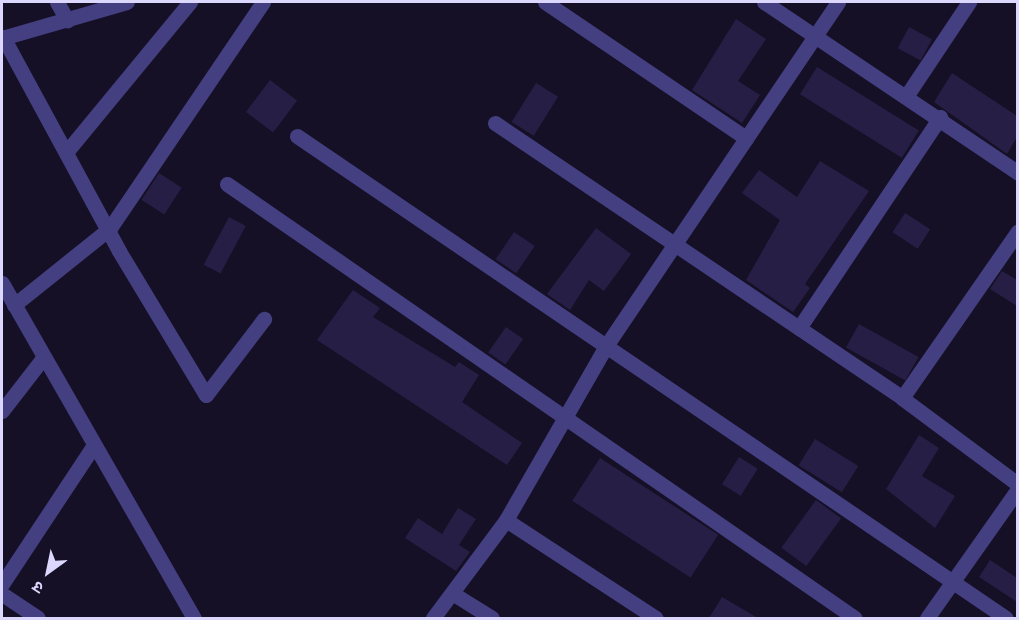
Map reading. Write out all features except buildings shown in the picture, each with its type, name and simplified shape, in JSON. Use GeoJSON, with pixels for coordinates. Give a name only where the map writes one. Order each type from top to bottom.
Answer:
{"type":"FeatureCollection","features":[{"type":"Feature","properties":{"kind":"street"},"geometry":{"type":"LineString","coordinates":[[57,2],[67,20]]}},
{"type":"Feature","properties":{"kind":"street"},"geometry":{"type":"LineString","coordinates":[[127,2],[2,38],[206,395],[264,318]]}},
{"type":"Feature","properties":{"kind":"street"},"geometry":{"type":"LineString","coordinates":[[68,150],[190,2]]}},
{"type":"Feature","properties":{"kind":"street"},"geometry":{"type":"LineString","coordinates":[[14,305],[110,228],[263,2]]}},
{"type":"Feature","properties":{"kind":"street"},"geometry":{"type":"LineString","coordinates":[[545,2],[746,138]]}},
{"type":"Feature","properties":{"kind":"street"},"geometry":{"type":"LineString","coordinates":[[764,2],[940,117],[1017,173]]}},
{"type":"Feature","properties":{"kind":"street"},"geometry":{"type":"LineString","coordinates":[[433,618],[506,520],[561,420],[606,346],[838,2]]}},
{"type":"Feature","properties":{"kind":"street"},"geometry":{"type":"LineString","coordinates":[[907,95],[969,2]]}},
{"type":"Feature","properties":{"kind":"street"},"geometry":{"type":"LineString","coordinates":[[799,328],[940,117]]}},
{"type":"Feature","properties":{"kind":"street"},"geometry":{"type":"LineString","coordinates":[[495,123],[902,398],[1017,484]]}},
{"type":"Feature","properties":{"kind":"street"},"geometry":{"type":"LineString","coordinates":[[297,136],[1006,618]]}},
{"type":"Feature","properties":{"kind":"street"},"geometry":{"type":"LineString","coordinates":[[227,184],[561,420],[855,618]]}},
{"type":"Feature","properties":{"kind":"street"},"geometry":{"type":"LineString","coordinates":[[902,398],[1017,231]]}},
{"type":"Feature","properties":{"kind":"street"},"geometry":{"type":"LineString","coordinates":[[2,283],[194,618]]}},
{"type":"Feature","properties":{"kind":"street"},"geometry":{"type":"LineString","coordinates":[[2,411],[43,358]]}},
{"type":"Feature","properties":{"kind":"street"},"geometry":{"type":"LineString","coordinates":[[2,584],[94,445]]}},
{"type":"Feature","properties":{"kind":"street"},"geometry":{"type":"LineString","coordinates":[[927,618],[1017,489]]}},
{"type":"Feature","properties":{"kind":"street"},"geometry":{"type":"LineString","coordinates":[[506,520],[656,618]]}},
{"type":"Feature","properties":{"kind":"street"},"geometry":{"type":"LineString","coordinates":[[453,593],[492,618]]}},
{"type":"Feature","properties":{"kind":"street"},"geometry":{"type":"LineString","coordinates":[[2,594],[38,618]]}}]}
